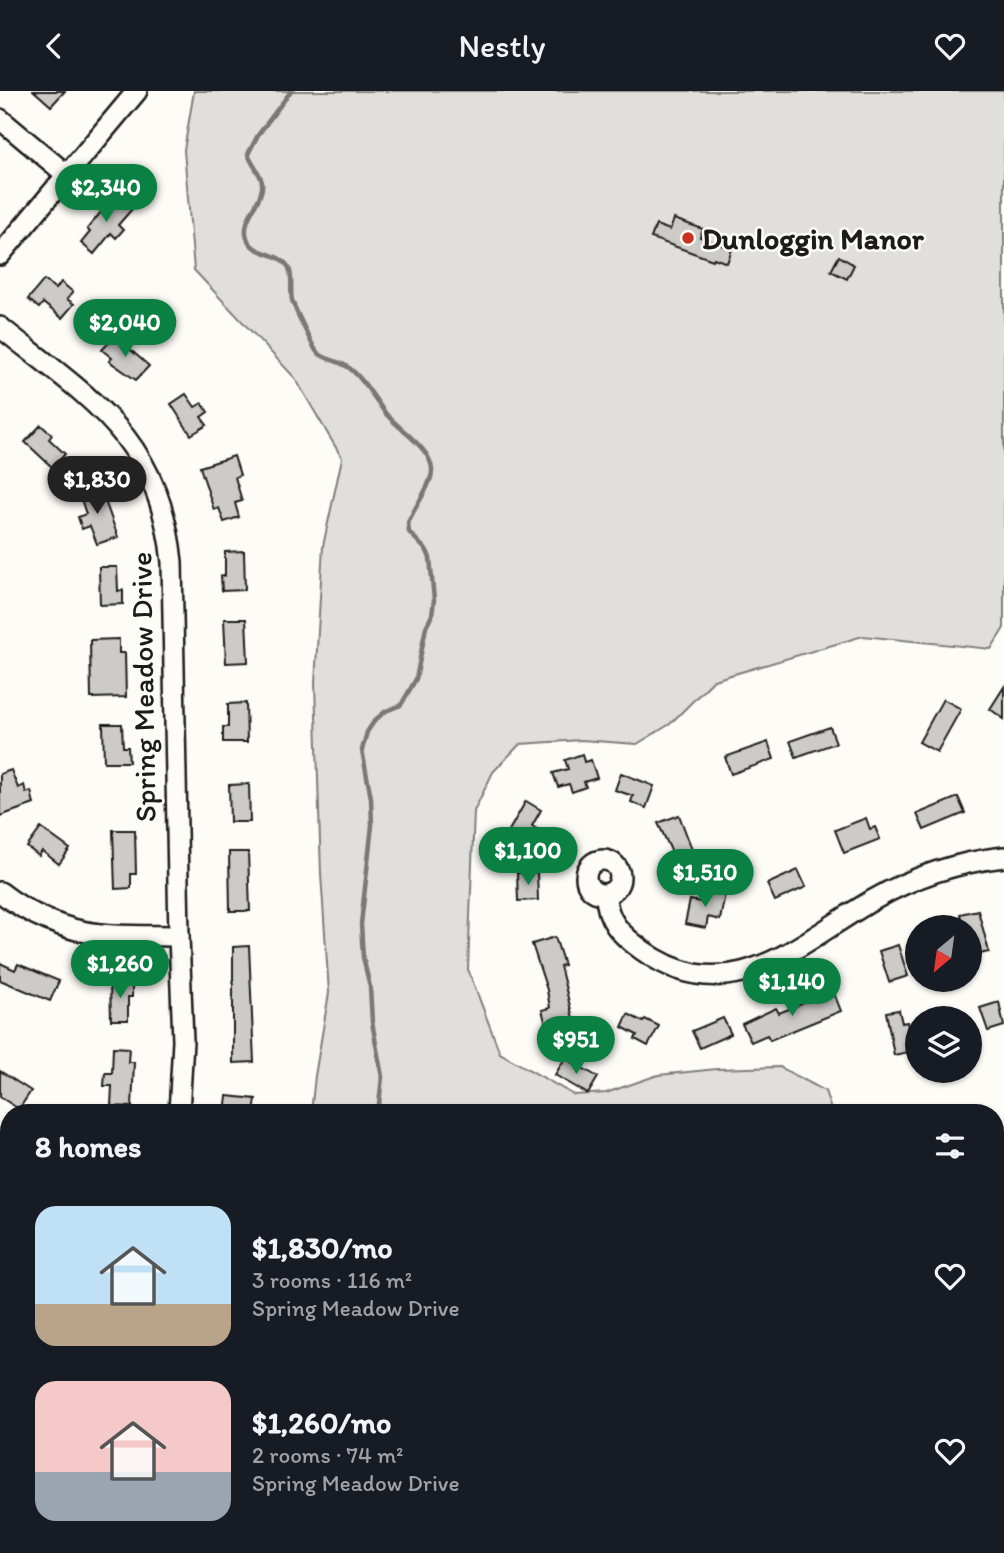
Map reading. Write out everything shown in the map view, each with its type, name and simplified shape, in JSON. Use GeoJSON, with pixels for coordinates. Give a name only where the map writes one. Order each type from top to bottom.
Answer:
{"type":"FeatureCollection","features":[{"type":"Feature","properties":{"kind":"street"},"geometry":{"type":"LineString","coordinates":[[0,255],[137,91]]}},
{"type":"Feature","properties":{"kind":"street"},"geometry":{"type":"LineString","coordinates":[[0,119],[67,175]]}},
{"type":"Feature","properties":{"kind":"street","name":"Spring Meadow Drive"},"geometry":{"type":"LineString","coordinates":[[0,327],[104,411],[122,431],[139,457],[162,507],[169,532],[172,562],[183,1051],[180,1104]]}},
{"type":"Feature","properties":{"kind":"street"},"geometry":{"type":"LineString","coordinates":[[606,894],[606,908],[611,920],[629,941],[647,954],[688,971],[713,975],[740,973],[767,966],[874,900],[909,882],[948,867],[1004,857]]}},
{"type":"Feature","properties":{"kind":"street"},"geometry":{"type":"LineString","coordinates":[[0,892],[38,916],[68,927],[101,935],[179,936]]}},
{"type":"Feature","properties":{"kind":"shaded area"},"geometry":{"type":"Polygon","coordinates":[[[194,91],[1004,91],[1004,628],[991,649],[863,636],[714,680],[670,724],[637,744],[581,740],[520,744],[493,772],[474,811],[468,969],[500,1053],[574,1095],[606,1093],[658,1075],[717,1069],[780,1067],[825,1091],[829,1104],[312,1104],[329,993],[321,874],[315,683],[323,546],[342,458],[295,378],[194,270],[184,150],[194,91]]]}},
{"type":"Feature","properties":{"kind":"building"},"geometry":{"type":"Polygon","coordinates":[[[34,91],[65,91],[51,106],[34,91]]]}},
{"type":"Feature","properties":{"kind":"building"},"geometry":{"type":"Polygon","coordinates":[[[115,195],[132,209],[118,225],[123,230],[116,238],[111,233],[94,254],[81,243],[90,232],[87,229],[115,195]]]}},
{"type":"Feature","properties":{"kind":"building"},"geometry":{"type":"Polygon","coordinates":[[[674,219],[703,229],[700,237],[732,249],[727,263],[651,238],[656,225],[670,230],[674,219]]]}},
{"type":"Feature","properties":{"kind":"building"},"geometry":{"type":"Polygon","coordinates":[[[839,256],[854,265],[847,279],[831,271],[839,256]]]}},
{"type":"Feature","properties":{"kind":"building"},"geometry":{"type":"Polygon","coordinates":[[[44,280],[56,289],[61,282],[73,292],[67,299],[74,304],[62,318],[43,303],[39,308],[28,299],[44,280]]]}},
{"type":"Feature","properties":{"kind":"building"},"geometry":{"type":"Polygon","coordinates":[[[115,336],[149,366],[136,380],[109,361],[112,358],[102,350],[115,336]]]}},
{"type":"Feature","properties":{"kind":"building"},"geometry":{"type":"Polygon","coordinates":[[[186,394],[195,407],[202,403],[208,412],[201,417],[207,425],[191,435],[171,404],[186,394]]]}},
{"type":"Feature","properties":{"kind":"building"},"geometry":{"type":"Polygon","coordinates":[[[41,425],[52,435],[49,439],[65,454],[53,468],[25,442],[41,425]]]}},
{"type":"Feature","properties":{"kind":"building"},"geometry":{"type":"Polygon","coordinates":[[[234,456],[240,475],[235,477],[242,501],[235,503],[239,517],[224,522],[219,508],[214,510],[200,467],[234,456]]]}},
{"type":"Feature","properties":{"kind":"building"},"geometry":{"type":"Polygon","coordinates":[[[93,485],[98,497],[103,495],[118,537],[97,544],[90,526],[82,529],[78,517],[86,514],[78,490],[93,485]]]}},
{"type":"Feature","properties":{"kind":"building"},"geometry":{"type":"Polygon","coordinates":[[[244,551],[245,590],[222,591],[221,576],[225,576],[225,552],[244,551]]]}},
{"type":"Feature","properties":{"kind":"building"},"geometry":{"type":"Polygon","coordinates":[[[99,567],[117,567],[118,591],[123,590],[123,604],[100,605],[99,567]]]}},
{"type":"Feature","properties":{"kind":"building"},"geometry":{"type":"Polygon","coordinates":[[[224,619],[246,619],[248,662],[226,663],[224,619]]]}},
{"type":"Feature","properties":{"kind":"building"},"geometry":{"type":"Polygon","coordinates":[[[119,639],[119,653],[125,653],[126,697],[91,698],[90,640],[119,639]]]}},
{"type":"Feature","properties":{"kind":"building"},"geometry":{"type":"Polygon","coordinates":[[[1004,687],[1004,719],[990,709],[1004,687]]]}},
{"type":"Feature","properties":{"kind":"building"},"geometry":{"type":"Polygon","coordinates":[[[943,699],[961,709],[937,752],[919,742],[943,699]]]}},
{"type":"Feature","properties":{"kind":"building"},"geometry":{"type":"Polygon","coordinates":[[[246,703],[247,742],[223,742],[223,727],[228,727],[228,704],[246,703]]]}},
{"type":"Feature","properties":{"kind":"building"},"geometry":{"type":"Polygon","coordinates":[[[103,724],[122,724],[123,747],[128,747],[129,762],[104,762],[103,724]]]}},
{"type":"Feature","properties":{"kind":"building"},"geometry":{"type":"Polygon","coordinates":[[[830,727],[836,743],[796,757],[790,741],[830,727]]]}},
{"type":"Feature","properties":{"kind":"building"},"geometry":{"type":"Polygon","coordinates":[[[768,742],[774,759],[731,774],[725,757],[768,742]]]}},
{"type":"Feature","properties":{"kind":"building"},"geometry":{"type":"Polygon","coordinates":[[[582,754],[584,762],[591,760],[597,778],[584,782],[586,787],[572,792],[569,784],[558,787],[553,773],[568,769],[565,760],[582,754]]]}},
{"type":"Feature","properties":{"kind":"building"},"geometry":{"type":"Polygon","coordinates":[[[11,770],[18,788],[24,785],[26,793],[31,791],[34,804],[0,816],[0,774],[11,770]]]}},
{"type":"Feature","properties":{"kind":"building"},"geometry":{"type":"Polygon","coordinates":[[[621,773],[654,786],[646,808],[631,802],[633,796],[615,790],[621,773]]]}},
{"type":"Feature","properties":{"kind":"building"},"geometry":{"type":"Polygon","coordinates":[[[249,784],[250,822],[230,822],[229,785],[249,784]]]}},
{"type":"Feature","properties":{"kind":"building"},"geometry":{"type":"Polygon","coordinates":[[[958,797],[965,813],[924,830],[917,814],[958,797]]]}},
{"type":"Feature","properties":{"kind":"building"},"geometry":{"type":"Polygon","coordinates":[[[526,801],[541,810],[532,826],[537,829],[527,846],[507,834],[526,801]]]}},
{"type":"Feature","properties":{"kind":"building"},"geometry":{"type":"Polygon","coordinates":[[[679,815],[693,852],[675,859],[658,823],[679,815]]]}},
{"type":"Feature","properties":{"kind":"building"},"geometry":{"type":"Polygon","coordinates":[[[866,818],[870,829],[875,827],[880,839],[844,853],[835,830],[866,818]]]}},
{"type":"Feature","properties":{"kind":"building"},"geometry":{"type":"Polygon","coordinates":[[[41,828],[70,849],[59,864],[42,851],[39,856],[27,847],[41,828]]]}},
{"type":"Feature","properties":{"kind":"building"},"geometry":{"type":"Polygon","coordinates":[[[113,830],[135,830],[136,874],[131,874],[131,888],[115,889],[113,830]]]}},
{"type":"Feature","properties":{"kind":"building"},"geometry":{"type":"Polygon","coordinates":[[[229,852],[248,852],[250,911],[230,911],[229,852]]]}},
{"type":"Feature","properties":{"kind":"building"},"geometry":{"type":"Polygon","coordinates":[[[798,870],[806,887],[775,901],[767,884],[798,870]]]}},
{"type":"Feature","properties":{"kind":"building"},"geometry":{"type":"Polygon","coordinates":[[[537,872],[538,900],[518,901],[517,873],[537,872]]]}},
{"type":"Feature","properties":{"kind":"building"},"geometry":{"type":"Polygon","coordinates":[[[704,890],[725,894],[720,920],[708,917],[706,928],[685,924],[690,900],[701,902],[704,890]]]}},
{"type":"Feature","properties":{"kind":"building"},"geometry":{"type":"Polygon","coordinates":[[[978,910],[979,915],[960,915],[978,910]]]}},
{"type":"Feature","properties":{"kind":"building"},"geometry":{"type":"Polygon","coordinates":[[[982,925],[989,952],[982,953],[982,925]]]}},
{"type":"Feature","properties":{"kind":"building"},"geometry":{"type":"Polygon","coordinates":[[[555,937],[564,965],[560,966],[576,1030],[549,1036],[542,1010],[550,1008],[547,990],[532,944],[555,937]]]}},
{"type":"Feature","properties":{"kind":"building"},"geometry":{"type":"Polygon","coordinates":[[[898,945],[905,967],[905,977],[889,982],[879,951],[898,945]]]}},
{"type":"Feature","properties":{"kind":"building"},"geometry":{"type":"Polygon","coordinates":[[[249,946],[254,1062],[233,1063],[233,947],[249,946]]]}},
{"type":"Feature","properties":{"kind":"building"},"geometry":{"type":"Polygon","coordinates":[[[0,963],[15,970],[18,964],[59,981],[50,1001],[0,980],[0,963]]]}},
{"type":"Feature","properties":{"kind":"building"},"geometry":{"type":"Polygon","coordinates":[[[110,983],[132,983],[132,997],[128,997],[128,1020],[111,1020],[110,983]]]}},
{"type":"Feature","properties":{"kind":"building"},"geometry":{"type":"Polygon","coordinates":[[[833,991],[841,1011],[770,1040],[767,1035],[751,1042],[742,1024],[776,1008],[779,1013],[833,991]]]}},
{"type":"Feature","properties":{"kind":"building"},"geometry":{"type":"Polygon","coordinates":[[[999,1002],[1004,1026],[988,1031],[982,1007],[999,1002]]]}},
{"type":"Feature","properties":{"kind":"building"},"geometry":{"type":"Polygon","coordinates":[[[899,1010],[902,1023],[905,1022],[905,1053],[894,1055],[886,1012],[899,1010]]]}},
{"type":"Feature","properties":{"kind":"building"},"geometry":{"type":"Polygon","coordinates":[[[628,1014],[659,1026],[648,1046],[635,1039],[637,1035],[622,1027],[628,1014]]]}},
{"type":"Feature","properties":{"kind":"building"},"geometry":{"type":"Polygon","coordinates":[[[723,1018],[731,1034],[700,1048],[692,1031],[723,1018]]]}},
{"type":"Feature","properties":{"kind":"building"},"geometry":{"type":"Polygon","coordinates":[[[113,1047],[129,1048],[128,1062],[134,1062],[132,1104],[111,1104],[112,1086],[104,1086],[105,1073],[112,1073],[113,1047]]]}},
{"type":"Feature","properties":{"kind":"building"},"geometry":{"type":"Polygon","coordinates":[[[565,1058],[598,1077],[588,1094],[555,1075],[565,1058]]]}},
{"type":"Feature","properties":{"kind":"building"},"geometry":{"type":"Polygon","coordinates":[[[0,1071],[31,1091],[22,1104],[11,1104],[0,1097],[0,1071]]]}},
{"type":"Feature","properties":{"kind":"building"},"geometry":{"type":"Polygon","coordinates":[[[227,1096],[256,1099],[255,1104],[226,1104],[227,1096]]]}},
{"type":"Feature","properties":{"kind":"waterway"},"geometry":{"type":"LineString","coordinates":[[291,91],[258,135],[248,154],[262,184],[261,194],[247,225],[247,238],[255,248],[279,259],[289,268],[292,300],[317,352],[344,365],[359,377],[386,414],[427,455],[432,471],[429,483],[408,523],[409,532],[430,558],[434,600],[416,679],[401,705],[386,711],[375,720],[367,732],[362,750],[371,798],[372,825],[361,924],[363,957],[370,987],[372,1022],[382,1077],[379,1104]]}},
{"type":"Feature","properties":{"kind":"place","name":"Dunloggin Manor"},"geometry":{"type":"Point","coordinates":[688,238]}}]}
